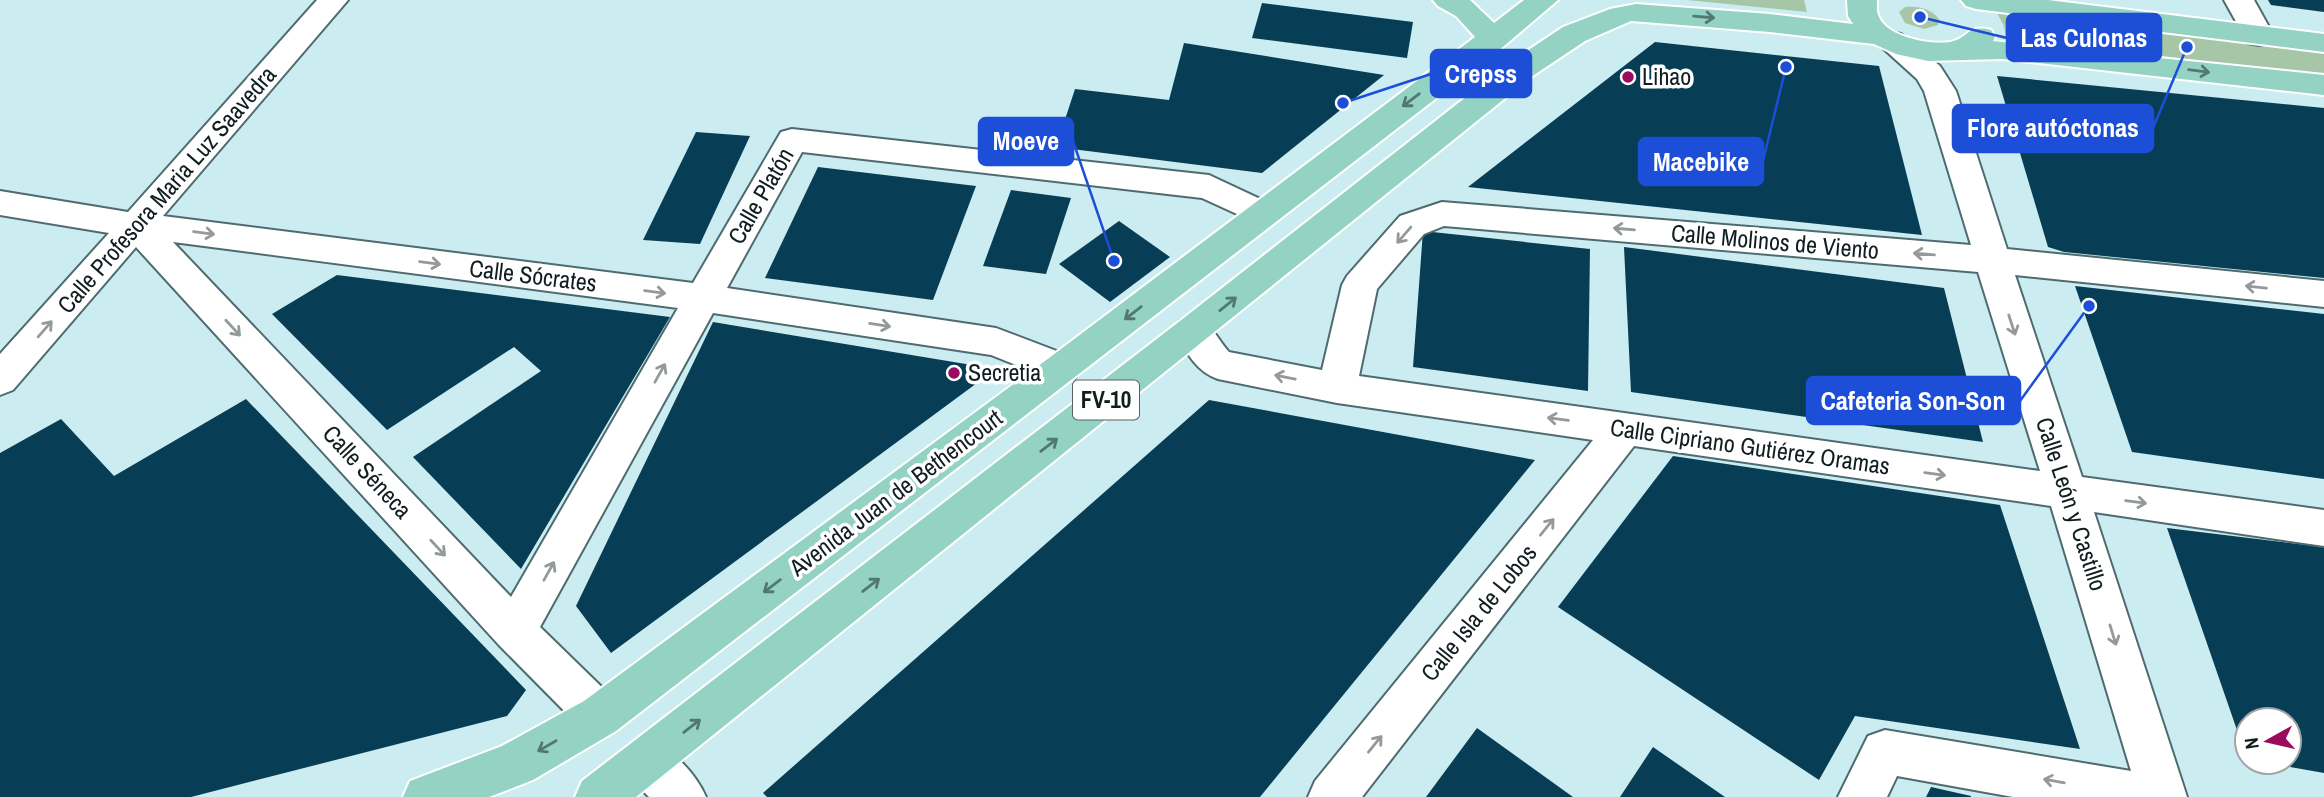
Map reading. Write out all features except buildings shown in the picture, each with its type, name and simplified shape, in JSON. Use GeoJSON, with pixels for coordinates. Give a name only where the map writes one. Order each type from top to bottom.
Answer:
{"type":"FeatureCollection","features":[{"type":"Feature","properties":{"kind":"main road"},"geometry":{"type":"LineString","coordinates":[[1448,0],[1466,10],[1493,39]]}},
{"type":"Feature","properties":{"kind":"main road","name":"Avenida Juan de Bethencourt"},"geometry":{"type":"LineString","coordinates":[[427,797],[516,764],[600,716],[1544,0]]}},
{"type":"Feature","properties":{"kind":"main road"},"geometry":{"type":"LineString","coordinates":[[1566,0],[1595,13],[1637,9],[1886,38],[1921,52],[2002,50],[2324,85]]}},
{"type":"Feature","properties":{"kind":"main road"},"geometry":{"type":"LineString","coordinates":[[1862,0],[1861,12],[1867,24],[1886,38]]}},
{"type":"Feature","properties":{"kind":"main road"},"geometry":{"type":"LineString","coordinates":[[1958,0],[1973,11],[1981,24],[1981,36],[1974,45],[1958,52]]}},
{"type":"Feature","properties":{"kind":"main road"},"geometry":{"type":"LineString","coordinates":[[1976,0],[2324,43]]}},
{"type":"Feature","properties":{"kind":"main road","name":"FV-10"},"geometry":{"type":"LineString","coordinates":[[598,797],[1193,331],[1523,68],[1574,34],[1637,9]]}},
{"type":"Feature","properties":{"kind":"street","name":"Calle Profesora Maria Luz Saavedra"},"geometry":{"type":"LineString","coordinates":[[0,380],[333,0]]}},
{"type":"Feature","properties":{"kind":"street"},"geometry":{"type":"LineString","coordinates":[[2239,0],[2259,36]]}},
{"type":"Feature","properties":{"kind":"street","name":"Calle León y Castillo"},"geometry":{"type":"LineString","coordinates":[[1886,38],[1929,72],[1940,91],[2163,797]]}},
{"type":"Feature","properties":{"kind":"street"},"geometry":{"type":"LineString","coordinates":[[1940,91],[1941,74],[1949,59],[1958,52]]}},
{"type":"Feature","properties":{"kind":"street","name":"Calle Platón"},"geometry":{"type":"LineString","coordinates":[[515,631],[792,141],[1209,187],[1261,214]]}},
{"type":"Feature","properties":{"kind":"street","name":"Calle Sócrates"},"geometry":{"type":"LineString","coordinates":[[0,203],[136,225],[703,298],[996,342],[1062,368]]}},
{"type":"Feature","properties":{"kind":"street","name":"Calle Molinos de Viento"},"geometry":{"type":"LineString","coordinates":[[1337,388],[1360,285],[1412,225],[1442,214],[1992,260],[2324,294]]}},
{"type":"Feature","properties":{"kind":"street","name":"Calle Séneca"},"geometry":{"type":"LineString","coordinates":[[136,225],[515,631],[600,716]]}},
{"type":"Feature","properties":{"kind":"street","name":"Calle Cipriano Gutiérez Oramas"},"geometry":{"type":"LineString","coordinates":[[1193,331],[1217,364],[1337,388],[2324,528]]}},
{"type":"Feature","properties":{"kind":"street","name":"Calle Isla de Lobos"},"geometry":{"type":"LineString","coordinates":[[1332,797],[1625,429]]}},
{"type":"Feature","properties":{"kind":"street"},"geometry":{"type":"LineString","coordinates":[[1862,797],[1885,752],[2145,797]]}},
{"type":"Feature","properties":{"kind":"street"},"geometry":{"type":"LineString","coordinates":[[646,761],[682,797]]}},
{"type":"Feature","properties":{"kind":"green space"},"geometry":{"type":"Polygon","coordinates":[[[1687,0],[1804,0],[1807,12],[1687,0]]]}},
{"type":"Feature","properties":{"kind":"green space"},"geometry":{"type":"Polygon","coordinates":[[[1905,7],[1928,10],[1939,19],[1938,25],[1924,29],[1905,23],[1899,12],[1905,7]]]}},
{"type":"Feature","properties":{"kind":"green space"},"geometry":{"type":"Polygon","coordinates":[[[1997,13],[2324,52],[2324,75],[2006,38],[2004,26],[1997,13]]]}},
{"type":"Feature","properties":{"kind":"place","name":"Las Culonas"},"geometry":{"type":"Point","coordinates":[1920,17]}},
{"type":"Feature","properties":{"kind":"place","name":"Flore autóctonas"},"geometry":{"type":"Point","coordinates":[2187,47]}},
{"type":"Feature","properties":{"kind":"place","name":"Macebike"},"geometry":{"type":"Point","coordinates":[1786,67]}},
{"type":"Feature","properties":{"kind":"place","name":"Lihao"},"geometry":{"type":"Point","coordinates":[1628,77]}},
{"type":"Feature","properties":{"kind":"place","name":"Crepss"},"geometry":{"type":"Point","coordinates":[1343,103]}},
{"type":"Feature","properties":{"kind":"place","name":"Moeve"},"geometry":{"type":"Point","coordinates":[1114,261]}},
{"type":"Feature","properties":{"kind":"place","name":"Cafeteria Son-Son"},"geometry":{"type":"Point","coordinates":[2089,306]}},
{"type":"Feature","properties":{"kind":"place","name":"Secretia"},"geometry":{"type":"Point","coordinates":[954,373]}}]}
